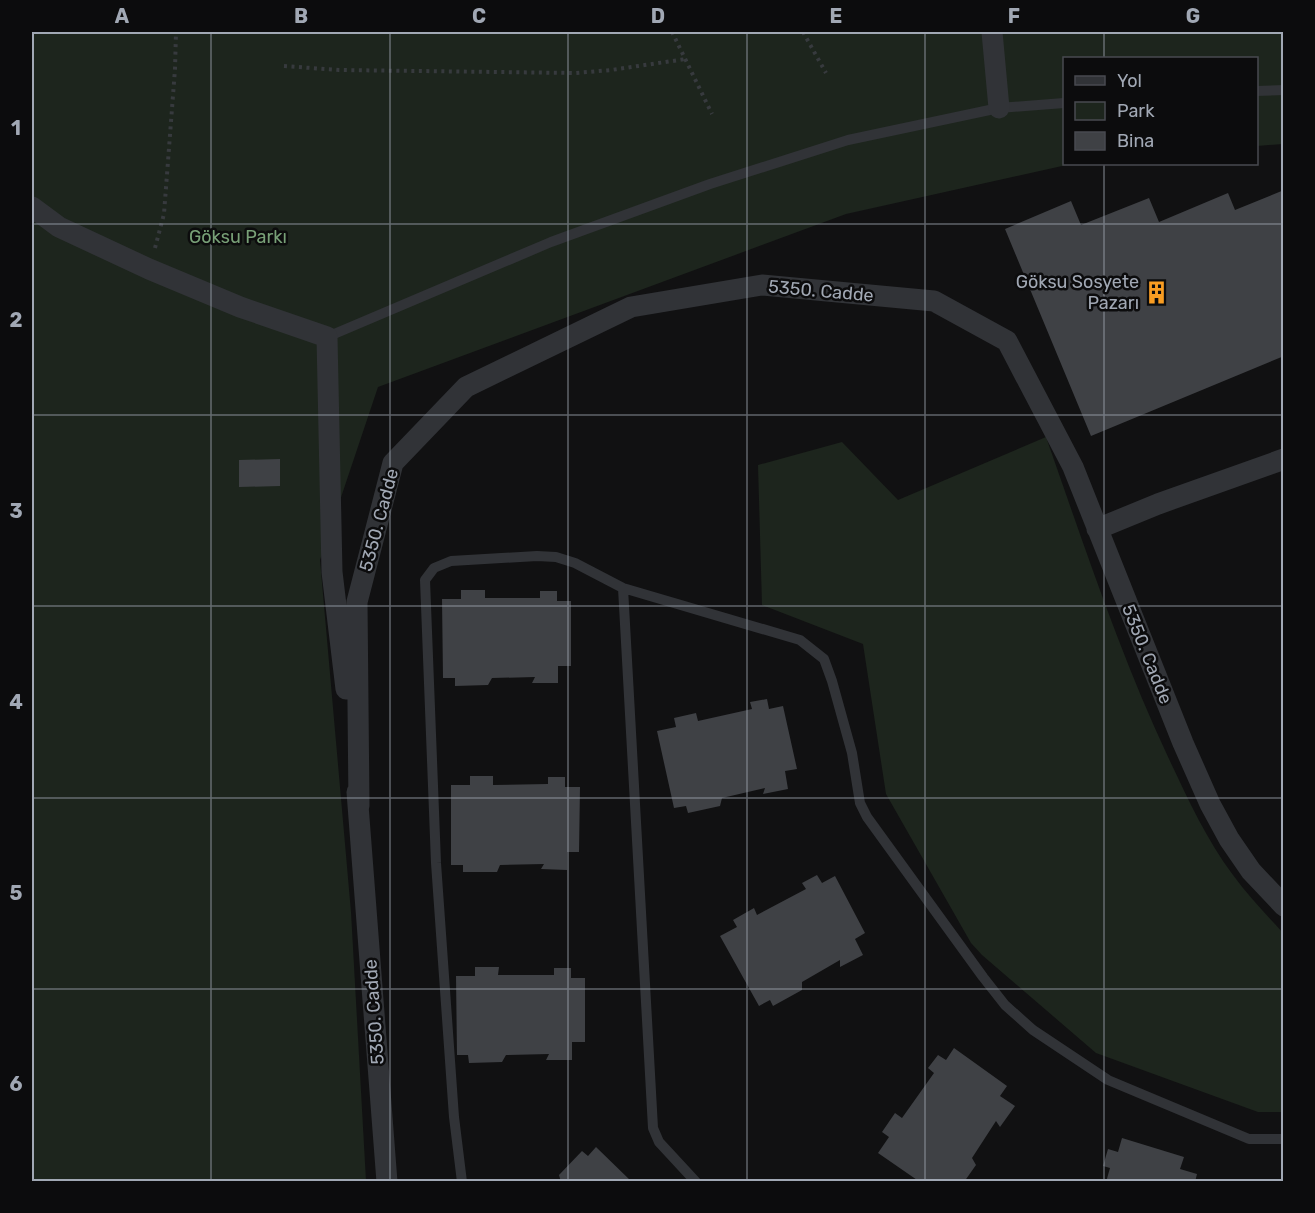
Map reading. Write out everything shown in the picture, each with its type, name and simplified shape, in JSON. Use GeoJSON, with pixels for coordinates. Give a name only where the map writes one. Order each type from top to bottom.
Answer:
{"type":"FeatureCollection","features":[{"type":"Feature","properties":{"kind":"street"},"geometry":{"type":"LineString","coordinates":[[992,32],[999,108]]}},
{"type":"Feature","properties":{"kind":"street"},"geometry":{"type":"LineString","coordinates":[[32,207],[59,227],[149,269],[240,307],[327,336]]}},
{"type":"Feature","properties":{"kind":"street","name":"5350. Cadde"},"geometry":{"type":"LineString","coordinates":[[358,806],[357,602],[393,463],[466,387],[631,307],[762,285],[934,301],[1007,341],[1073,467],[1210,804],[1229,839],[1251,871],[1284,906]]}},
{"type":"Feature","properties":{"kind":"street","name":"5350. Cadde"},"geometry":{"type":"LineString","coordinates":[[327,336],[333,572],[358,806],[387,1182]]}},
{"type":"Feature","properties":{"kind":"street"},"geometry":{"type":"LineString","coordinates":[[1097,529],[1158,504],[1284,459]]}},
{"type":"Feature","properties":{"kind":"lane"},"geometry":{"type":"LineString","coordinates":[[1258,91],[1284,90]]}},
{"type":"Feature","properties":{"kind":"lane"},"geometry":{"type":"LineString","coordinates":[[327,336],[551,242],[710,184],[848,140],[999,108],[1063,102]]}},
{"type":"Feature","properties":{"kind":"lane"},"geometry":{"type":"LineString","coordinates":[[462,1182],[454,1116],[436,863],[425,580],[434,568],[451,561],[537,556],[556,557],[575,562],[623,588],[800,640],[824,659],[849,742],[860,802],[867,817],[1005,1005],[1033,1030],[1083,1065],[1119,1085],[1249,1139],[1284,1139]]}},
{"type":"Feature","properties":{"kind":"lane"},"geometry":{"type":"LineString","coordinates":[[623,588],[652,1128],[659,1143],[696,1182]]}},
{"type":"Feature","properties":{"kind":"path"},"geometry":{"type":"LineString","coordinates":[[149,269],[164,214],[176,32]]}},
{"type":"Feature","properties":{"kind":"path"},"geometry":{"type":"LineString","coordinates":[[672,32],[712,114]]}},
{"type":"Feature","properties":{"kind":"path"},"geometry":{"type":"LineString","coordinates":[[803,32],[826,73]]}},
{"type":"Feature","properties":{"kind":"path"},"geometry":{"type":"LineString","coordinates":[[284,66],[339,70],[575,73],[686,59]]}},
{"type":"Feature","properties":{"kind":"green space","name":"Göksu Parkı"},"geometry":{"type":"Polygon","coordinates":[[[32,32],[1283,32],[1283,144],[1258,146],[1258,57],[1063,57],[1063,165],[1066,165],[846,214],[378,387],[320,560],[351,912],[366,1181],[32,1181],[32,32]]]}},
{"type":"Feature","properties":{"kind":"green space"},"geometry":{"type":"Polygon","coordinates":[[[1046,437],[1134,680],[1183,789],[1223,861],[1283,933],[1283,1112],[1258,1112],[1096,1053],[982,955],[971,943],[886,794],[863,644],[762,605],[758,465],[842,442],[898,500],[1046,437]]]}},
{"type":"Feature","properties":{"kind":"building","name":"Göksu Sosyete Pazarı"},"geometry":{"type":"Polygon","coordinates":[[[1284,190],[1284,356],[1091,436],[1005,229],[1071,201],[1081,225],[1149,198],[1159,222],[1228,193],[1235,210],[1284,190]]]}},
{"type":"Feature","properties":{"kind":"building"},"geometry":{"type":"Polygon","coordinates":[[[280,459],[280,486],[239,487],[239,460],[280,459]]]}},
{"type":"Feature","properties":{"kind":"building"},"geometry":{"type":"Polygon","coordinates":[[[461,590],[485,590],[485,598],[540,598],[540,591],[557,591],[557,601],[571,601],[571,666],[558,666],[558,683],[532,683],[535,677],[492,678],[488,685],[455,686],[455,678],[443,678],[442,599],[461,599],[461,590]]]}},
{"type":"Feature","properties":{"kind":"building"},"geometry":{"type":"Polygon","coordinates":[[[767,699],[769,709],[783,706],[797,769],[785,771],[788,789],[763,794],[765,788],[722,798],[720,806],[688,813],[686,806],[674,808],[657,731],[676,727],[674,718],[696,713],[698,721],[752,709],[750,702],[767,699]]]}},
{"type":"Feature","properties":{"kind":"building"},"geometry":{"type":"Polygon","coordinates":[[[470,776],[493,776],[493,785],[548,784],[548,777],[565,777],[565,787],[580,787],[579,852],[567,852],[567,870],[541,869],[544,864],[500,865],[497,872],[463,872],[463,865],[451,865],[451,785],[470,785],[470,776]]]}},
{"type":"Feature","properties":{"kind":"building"},"geometry":{"type":"Polygon","coordinates":[[[817,875],[822,883],[835,876],[865,933],[855,939],[863,955],[840,967],[840,960],[802,982],[802,990],[773,1006],[770,1000],[759,1006],[720,936],[737,927],[733,920],[754,908],[757,915],[806,889],[802,883],[817,875]]]}},
{"type":"Feature","properties":{"kind":"building"},"geometry":{"type":"Polygon","coordinates":[[[475,967],[499,967],[498,975],[554,975],[554,968],[571,968],[571,978],[585,978],[585,1042],[572,1042],[572,1060],[546,1060],[549,1054],[506,1055],[502,1062],[469,1063],[468,1055],[457,1055],[456,976],[475,976],[475,967]]]}},
{"type":"Feature","properties":{"kind":"building"},"geometry":{"type":"Polygon","coordinates":[[[954,1048],[1007,1086],[1000,1096],[1015,1106],[1000,1127],[996,1121],[972,1158],[976,1165],[964,1182],[920,1182],[878,1153],[889,1137],[882,1132],[895,1113],[902,1118],[934,1073],[928,1068],[938,1055],[946,1060],[954,1048]]]}},
{"type":"Feature","properties":{"kind":"building"},"geometry":{"type":"Polygon","coordinates":[[[1122,1138],[1184,1157],[1180,1169],[1197,1174],[1195,1182],[1106,1182],[1110,1168],[1103,1166],[1108,1149],[1118,1152],[1122,1138]]]}},
{"type":"Feature","properties":{"kind":"building"},"geometry":{"type":"Polygon","coordinates":[[[596,1147],[632,1182],[561,1182],[559,1175],[582,1151],[588,1156],[596,1147]]]}},
{"type":"Feature","properties":{"kind":"place","name":"Göksu Sosyete Pazarı"},"geometry":{"type":"Point","coordinates":[1157,292]}}]}
